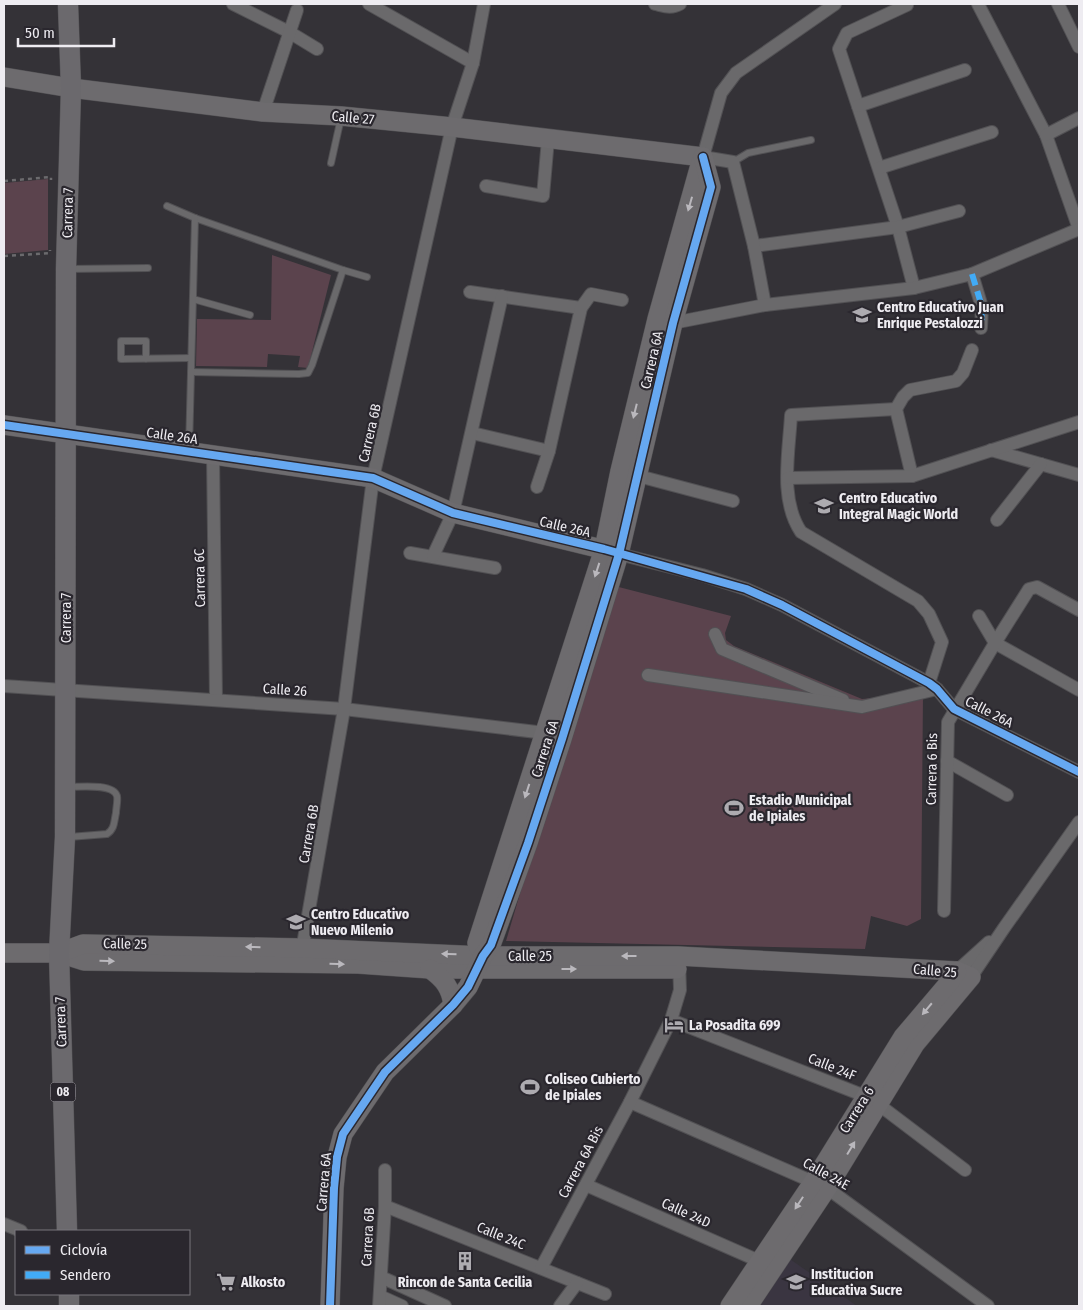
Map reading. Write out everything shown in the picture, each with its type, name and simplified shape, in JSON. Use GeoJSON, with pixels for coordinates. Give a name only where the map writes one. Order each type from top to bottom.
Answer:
{"type":"FeatureCollection","features":[{"type":"Feature","properties":{"kind":"main road","name":"Carrera 7"},"geometry":{"type":"LineString","coordinates":[[67,1230],[59,953],[64,837],[66,270],[71,88],[68,4]]}},
{"type":"Feature","properties":{"kind":"street"},"geometry":{"type":"LineString","coordinates":[[233,4],[318,49]]}},
{"type":"Feature","properties":{"kind":"street"},"geometry":{"type":"LineString","coordinates":[[369,4],[393,9],[472,63]]}},
{"type":"Feature","properties":{"kind":"street","name":"Carrera 6B"},"geometry":{"type":"LineString","coordinates":[[301,956],[344,709],[373,478],[452,127],[472,63],[484,4]]}},
{"type":"Feature","properties":{"kind":"street"},"geometry":{"type":"LineString","coordinates":[[655,4],[668,7],[680,4]]}},
{"type":"Feature","properties":{"kind":"street"},"geometry":{"type":"LineString","coordinates":[[765,305],[754,246],[733,162],[703,157],[721,93],[736,73],[835,4]]}},
{"type":"Feature","properties":{"kind":"street"},"geometry":{"type":"LineString","coordinates":[[665,321],[765,305],[914,288],[972,274],[1079,229],[1046,135],[978,4]]}},
{"type":"Feature","properties":{"kind":"street"},"geometry":{"type":"LineString","coordinates":[[1058,4],[1079,46]]}},
{"type":"Feature","properties":{"kind":"street"},"geometry":{"type":"LineString","coordinates":[[907,5],[848,33],[843,38],[839,49],[898,226],[914,288]]}},
{"type":"Feature","properties":{"kind":"street"},"geometry":{"type":"LineString","coordinates":[[263,112],[297,10]]}},
{"type":"Feature","properties":{"kind":"street"},"geometry":{"type":"LineString","coordinates":[[858,106],[965,70]]}},
{"type":"Feature","properties":{"kind":"street","name":"Calle 27"},"geometry":{"type":"LineString","coordinates":[[4,78],[263,112],[341,116],[452,127],[703,157]]}},
{"type":"Feature","properties":{"kind":"street"},"geometry":{"type":"LineString","coordinates":[[1046,135],[1079,118]]}},
{"type":"Feature","properties":{"kind":"street"},"geometry":{"type":"LineString","coordinates":[[879,168],[992,132]]}},
{"type":"Feature","properties":{"kind":"street"},"geometry":{"type":"LineString","coordinates":[[486,186],[543,196],[548,139]]}},
{"type":"Feature","properties":{"kind":"street","name":"Carrera 6A"},"geometry":{"type":"LineString","coordinates":[[330,1306],[334,1188],[337,1157],[343,1134],[385,1072],[453,1005],[468,987],[480,962],[478,944],[554,736],[611,551],[703,157]]}},
{"type":"Feature","properties":{"kind":"street"},"geometry":{"type":"LineString","coordinates":[[754,246],[898,226],[959,211]]}},
{"type":"Feature","properties":{"kind":"street"},"geometry":{"type":"LineString","coordinates":[[972,274],[982,307],[981,328]]}},
{"type":"Feature","properties":{"kind":"street"},"geometry":{"type":"LineString","coordinates":[[470,292],[581,308]]}},
{"type":"Feature","properties":{"kind":"street"},"geometry":{"type":"LineString","coordinates":[[537,487],[549,451],[581,308],[591,294],[622,300]]}},
{"type":"Feature","properties":{"kind":"street"},"geometry":{"type":"LineString","coordinates":[[433,556],[453,513],[502,296]]}},
{"type":"Feature","properties":{"kind":"street"},"geometry":{"type":"LineString","coordinates":[[912,476],[896,409],[902,398],[910,390],[956,381],[963,373],[972,350]]}},
{"type":"Feature","properties":{"kind":"street"},"geometry":{"type":"LineString","coordinates":[[648,675],[862,707],[933,686],[942,642],[929,614],[918,601],[801,532],[794,521],[789,506],[788,478],[791,415],[896,409]]}},
{"type":"Feature","properties":{"kind":"street"},"geometry":{"type":"LineString","coordinates":[[788,478],[912,476],[1079,422]]}},
{"type":"Feature","properties":{"kind":"street","name":"Calle 26A"},"geometry":{"type":"LineString","coordinates":[[4,425],[373,478],[453,513],[611,551],[702,575],[746,589],[782,605],[933,686],[954,709],[1079,772]]}},
{"type":"Feature","properties":{"kind":"street"},"geometry":{"type":"LineString","coordinates":[[472,434],[549,451]]}},
{"type":"Feature","properties":{"kind":"street"},"geometry":{"type":"LineString","coordinates":[[991,450],[1079,475]]}},
{"type":"Feature","properties":{"kind":"street","name":"Carrera 6C"},"geometry":{"type":"LineString","coordinates":[[213,455],[216,700]]}},
{"type":"Feature","properties":{"kind":"street"},"geometry":{"type":"LineString","coordinates":[[997,520],[1041,464]]}},
{"type":"Feature","properties":{"kind":"street"},"geometry":{"type":"LineString","coordinates":[[629,474],[733,501]]}},
{"type":"Feature","properties":{"kind":"street"},"geometry":{"type":"LineString","coordinates":[[410,553],[495,568]]}},
{"type":"Feature","properties":{"kind":"street","name":"Carrera 6 Bis"},"geometry":{"type":"LineString","coordinates":[[944,911],[948,722],[954,709],[1029,589],[1038,587],[1079,610]]}},
{"type":"Feature","properties":{"kind":"street"},"geometry":{"type":"LineString","coordinates":[[979,616],[995,643],[1079,690]]}},
{"type":"Feature","properties":{"kind":"street"},"geometry":{"type":"LineString","coordinates":[[715,634],[722,648],[862,707]]}},
{"type":"Feature","properties":{"kind":"street","name":"Calle 26"},"geometry":{"type":"LineString","coordinates":[[4,686],[344,709],[554,736]]}},
{"type":"Feature","properties":{"kind":"street"},"geometry":{"type":"LineString","coordinates":[[947,761],[1008,795]]}},
{"type":"Feature","properties":{"kind":"street","name":"Carrera 6"},"geometry":{"type":"LineString","coordinates":[[748,1306],[768,1265],[871,1100],[903,1037],[959,981],[1004,928],[1078,826]]}},
{"type":"Feature","properties":{"kind":"street","name":"Calle 25"},"geometry":{"type":"LineString","coordinates":[[4,953],[59,953],[84,961],[301,956],[480,962],[679,963],[959,981]]}},
{"type":"Feature","properties":{"kind":"street","name":"Calle 25"},"geometry":{"type":"LineString","coordinates":[[301,956],[358,964],[430,969],[480,962]]}},
{"type":"Feature","properties":{"kind":"street","name":"Carrera 6A Bis"},"geometry":{"type":"LineString","coordinates":[[541,1268],[672,1020],[680,990],[679,963]]}},
{"type":"Feature","properties":{"kind":"street"},"geometry":{"type":"LineString","coordinates":[[430,969],[447,984],[452,994],[453,1005]]}},
{"type":"Feature","properties":{"kind":"street","name":"Calle 24F"},"geometry":{"type":"LineString","coordinates":[[672,1020],[871,1100],[965,1170]]}},
{"type":"Feature","properties":{"kind":"street","name":"Calle 24E"},"geometry":{"type":"LineString","coordinates":[[630,1102],[820,1184],[988,1306]]}},
{"type":"Feature","properties":{"kind":"street","name":"Carrera 6B"},"geometry":{"type":"LineString","coordinates":[[380,1301],[385,1170]]}},
{"type":"Feature","properties":{"kind":"street","name":"Calle 24D"},"geometry":{"type":"LineString","coordinates":[[586,1185],[768,1265]]}},
{"type":"Feature","properties":{"kind":"street","name":"Calle 24C"},"geometry":{"type":"LineString","coordinates":[[385,1206],[605,1294]]}},
{"type":"Feature","properties":{"kind":"street"},"geometry":{"type":"LineString","coordinates":[[4,1224],[19,1230]]}},
{"type":"Feature","properties":{"kind":"street","name":"Carrera 6"},"geometry":{"type":"LineString","coordinates":[[730,1306],[768,1265]]}},
{"type":"Feature","properties":{"kind":"street"},"geometry":{"type":"LineString","coordinates":[[381,1278],[445,1306]]}},
{"type":"Feature","properties":{"kind":"street"},"geometry":{"type":"LineString","coordinates":[[560,1306],[577,1283]]}},
{"type":"Feature","properties":{"kind":"street"},"geometry":{"type":"LineString","coordinates":[[380,1301],[402,1306]]}},
{"type":"Feature","properties":{"kind":"lane"},"geometry":{"type":"LineString","coordinates":[[331,164],[341,116]]}},
{"type":"Feature","properties":{"kind":"lane"},"geometry":{"type":"LineString","coordinates":[[733,162],[748,153],[811,140]]}},
{"type":"Feature","properties":{"kind":"lane"},"geometry":{"type":"LineString","coordinates":[[167,206],[195,218],[367,277]]}},
{"type":"Feature","properties":{"kind":"lane"},"geometry":{"type":"LineString","coordinates":[[189,452],[195,218]]}},
{"type":"Feature","properties":{"kind":"lane"},"geometry":{"type":"LineString","coordinates":[[66,270],[148,268]]}},
{"type":"Feature","properties":{"kind":"lane"},"geometry":{"type":"LineString","coordinates":[[191,372],[308,373],[343,270]]}},
{"type":"Feature","properties":{"kind":"lane"},"geometry":{"type":"LineString","coordinates":[[193,299],[250,315]]}},
{"type":"Feature","properties":{"kind":"lane"},"geometry":{"type":"LineString","coordinates":[[146,359],[146,341],[121,341],[121,359],[146,359],[191,358]]}},
{"type":"Feature","properties":{"kind":"lane"},"geometry":{"type":"LineString","coordinates":[[64,787],[108,788],[117,797],[114,827],[111,832],[107,834],[64,837]]}},
{"type":"Feature","properties":{"kind":"path"},"geometry":{"type":"LineString","coordinates":[[4,181],[51,177],[51,186]]}},
{"type":"Feature","properties":{"kind":"path"},"geometry":{"type":"LineString","coordinates":[[4,256],[50,253],[50,243]]}},
{"type":"Feature","properties":{"kind":"shaded area"},"geometry":{"type":"Polygon","coordinates":[[[48,179],[48,250],[4,254],[4,183],[48,179]]]}},
{"type":"Feature","properties":{"kind":"shaded area"},"geometry":{"type":"Polygon","coordinates":[[[272,255],[331,275],[308,368],[298,367],[300,356],[268,354],[267,367],[196,366],[197,319],[271,320],[272,255]]]}},
{"type":"Feature","properties":{"kind":"shaded area","name":"Estadio Municipal de Ipiales"},"geometry":{"type":"Polygon","coordinates":[[[611,585],[731,616],[725,633],[726,640],[734,646],[862,699],[923,694],[921,919],[907,926],[871,916],[865,949],[506,941],[611,585]]]}},
{"type":"Feature","properties":{"kind":"shaded area","name":"Institucion Educativa Sucre"},"geometry":{"type":"Polygon","coordinates":[[[787,1257],[857,1306],[753,1306],[787,1257]]]}},
{"type":"Feature","properties":{"kind":"marked path"},"geometry":{"type":"LineString","coordinates":[[972,274],[982,307],[981,328]]}},
{"type":"Feature","properties":{"kind":"cycle path"},"geometry":{"type":"LineString","coordinates":[[330,1306],[334,1188],[337,1157],[343,1134],[385,1072],[453,1005],[468,987],[483,956],[491,945],[528,843],[562,739],[619,554],[673,323],[711,187],[703,157]]}},
{"type":"Feature","properties":{"kind":"cycle path"},"geometry":{"type":"LineString","coordinates":[[4,425],[373,478],[453,513],[604,549],[746,589],[782,605],[929,683],[937,689],[954,709],[1079,772]]}},
{"type":"Feature","properties":{"kind":"place","name":"Centro Educativo Juan Enrique Pestalozzi"},"geometry":{"type":"Point","coordinates":[862,315]}},
{"type":"Feature","properties":{"kind":"place","name":"Centro Educativo Integral Magic World"},"geometry":{"type":"Point","coordinates":[824,506]}},
{"type":"Feature","properties":{"kind":"place","name":"Estadio Municipal de Ipiales"},"geometry":{"type":"Point","coordinates":[734,808]}},
{"type":"Feature","properties":{"kind":"place","name":"Centro Educativo Nuevo Milenio"},"geometry":{"type":"Point","coordinates":[296,922]}},
{"type":"Feature","properties":{"kind":"place","name":"La Posadita 699"},"geometry":{"type":"Point","coordinates":[674,1025]}},
{"type":"Feature","properties":{"kind":"place","name":"Coliseo Cubierto de Ipiales"},"geometry":{"type":"Point","coordinates":[530,1087]}},
{"type":"Feature","properties":{"kind":"place","name":"Rincon de Santa Cecilia"},"geometry":{"type":"Point","coordinates":[465,1261]}},
{"type":"Feature","properties":{"kind":"place","name":"Alkosto"},"geometry":{"type":"Point","coordinates":[226,1282]}},
{"type":"Feature","properties":{"kind":"place","name":"Institucion Educativa Sucre"},"geometry":{"type":"Point","coordinates":[796,1282]}}]}
